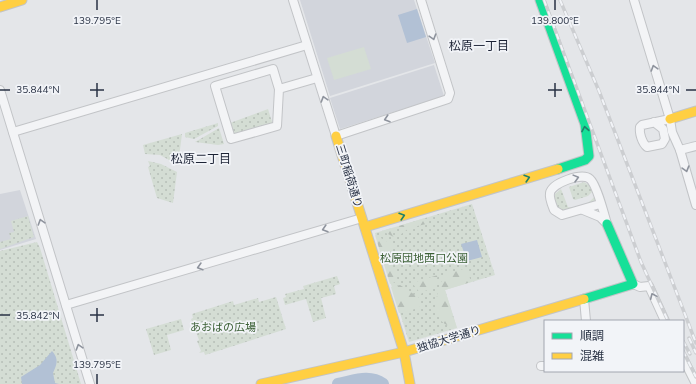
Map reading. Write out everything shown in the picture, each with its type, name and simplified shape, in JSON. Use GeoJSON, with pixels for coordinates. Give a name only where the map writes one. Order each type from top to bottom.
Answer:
{"type":"FeatureCollection","features":[{"type":"Feature","properties":{"kind":"street"},"geometry":{"type":"LineString","coordinates":[[0,6],[22,0]]}},
{"type":"Feature","properties":{"kind":"street","name":"三町稲荷通り"},"geometry":{"type":"LineString","coordinates":[[293,0],[404,352],[410,384]]}},
{"type":"Feature","properties":{"kind":"street"},"geometry":{"type":"LineString","coordinates":[[336,136],[448,99],[450,93],[421,0]]}},
{"type":"Feature","properties":{"kind":"street"},"geometry":{"type":"LineString","coordinates":[[66,305],[586,160],[588,156],[585,124],[540,0]]}},
{"type":"Feature","properties":{"kind":"street"},"geometry":{"type":"LineString","coordinates":[[634,0],[670,119],[672,132],[680,150],[696,205]]}},
{"type":"Feature","properties":{"kind":"street"},"geometry":{"type":"LineString","coordinates":[[13,132],[307,45]]}},
{"type":"Feature","properties":{"kind":"street"},"geometry":{"type":"LineString","coordinates":[[273,69],[279,89],[277,126],[231,139],[215,86],[273,69]]}},
{"type":"Feature","properties":{"kind":"street"},"geometry":{"type":"LineString","coordinates":[[279,89],[317,78]]}},
{"type":"Feature","properties":{"kind":"street"},"geometry":{"type":"LineString","coordinates":[[0,90],[90,384]]}},
{"type":"Feature","properties":{"kind":"street"},"geometry":{"type":"LineString","coordinates":[[670,119],[663,129],[664,142],[651,147],[645,145],[640,134],[640,127],[696,111]]}},
{"type":"Feature","properties":{"kind":"street"},"geometry":{"type":"LineString","coordinates":[[654,122],[663,129]]}},
{"type":"Feature","properties":{"kind":"street"},"geometry":{"type":"LineString","coordinates":[[680,150],[696,146]]}},
{"type":"Feature","properties":{"kind":"street"},"geometry":{"type":"LineString","coordinates":[[600,204],[567,214],[557,213],[554,210],[550,197],[550,191],[553,187],[583,176],[592,180],[607,224],[633,284],[640,287],[649,286],[665,320]]}},
{"type":"Feature","properties":{"kind":"street"},"geometry":{"type":"LineString","coordinates":[[583,210],[600,217],[607,224]]}},
{"type":"Feature","properties":{"kind":"street","name":"独協大学通り"},"geometry":{"type":"LineString","coordinates":[[261,384],[404,352],[633,284]]}},
{"type":"Feature","properties":{"kind":"street"},"geometry":{"type":"LineString","coordinates":[[584,299],[586,320]]}},
{"type":"Feature","properties":{"kind":"street"},"geometry":{"type":"LineString","coordinates":[[684,360],[696,384]]}},
{"type":"Feature","properties":{"kind":"shaded area"},"geometry":{"type":"Polygon","coordinates":[[[300,0],[414,0],[435,63],[330,96],[300,0]]]}},
{"type":"Feature","properties":{"kind":"shaded area"},"geometry":{"type":"Polygon","coordinates":[[[434,65],[444,96],[340,129],[330,98],[434,65]]]}},
{"type":"Feature","properties":{"kind":"shaded area"},"geometry":{"type":"Polygon","coordinates":[[[20,190],[36,239],[0,250],[0,194],[20,190]]]}},
{"type":"Feature","properties":{"kind":"green space"},"geometry":{"type":"Polygon","coordinates":[[[364,47],[371,69],[334,80],[327,58],[364,47]]]}},
{"type":"Feature","properties":{"kind":"green space"},"geometry":{"type":"Polygon","coordinates":[[[268,109],[273,125],[233,136],[230,123],[268,109]]]}},
{"type":"Feature","properties":{"kind":"green space"},"geometry":{"type":"Polygon","coordinates":[[[218,123],[218,126],[194,139],[185,137],[185,133],[218,123]]]}},
{"type":"Feature","properties":{"kind":"green space"},"geometry":{"type":"Polygon","coordinates":[[[219,128],[224,144],[218,145],[195,142],[219,128]]]}},
{"type":"Feature","properties":{"kind":"green space"},"geometry":{"type":"Polygon","coordinates":[[[182,134],[178,165],[160,155],[145,154],[143,145],[182,134]]]}},
{"type":"Feature","properties":{"kind":"green space"},"geometry":{"type":"Polygon","coordinates":[[[148,161],[161,164],[177,172],[173,203],[157,198],[148,167],[150,166],[148,161]]]}},
{"type":"Feature","properties":{"kind":"green space"},"geometry":{"type":"Polygon","coordinates":[[[584,182],[591,186],[592,192],[588,196],[575,200],[573,199],[569,187],[584,182]]]}},
{"type":"Feature","properties":{"kind":"green space"},"geometry":{"type":"Polygon","coordinates":[[[561,189],[568,207],[582,205],[589,202],[594,197],[596,202],[563,211],[557,206],[555,199],[555,194],[561,189]]]}},
{"type":"Feature","properties":{"kind":"green space","name":"松原団地西口公園"},"geometry":{"type":"Polygon","coordinates":[[[472,204],[495,275],[445,290],[457,328],[409,342],[375,233],[472,204]]]}},
{"type":"Feature","properties":{"kind":"green space"},"geometry":{"type":"Polygon","coordinates":[[[28,216],[34,237],[0,249],[0,242],[11,239],[9,233],[14,232],[11,221],[28,216]]]}},
{"type":"Feature","properties":{"kind":"green space"},"geometry":{"type":"Polygon","coordinates":[[[425,218],[426,224],[409,228],[396,238],[382,231],[391,228],[393,236],[401,233],[399,226],[425,218]]]}},
{"type":"Feature","properties":{"kind":"green space"},"geometry":{"type":"Polygon","coordinates":[[[375,235],[392,244],[393,267],[398,281],[390,284],[375,235]]]}},
{"type":"Feature","properties":{"kind":"green space"},"geometry":{"type":"Polygon","coordinates":[[[37,242],[81,384],[0,384],[0,251],[37,242]]]}},
{"type":"Feature","properties":{"kind":"green space"},"geometry":{"type":"Polygon","coordinates":[[[467,268],[471,282],[445,290],[457,328],[446,325],[440,319],[437,313],[436,300],[445,274],[467,268]]]}},
{"type":"Feature","properties":{"kind":"green space"},"geometry":{"type":"Polygon","coordinates":[[[438,275],[433,289],[424,291],[421,294],[412,283],[438,275]]]}},
{"type":"Feature","properties":{"kind":"green space"},"geometry":{"type":"Polygon","coordinates":[[[337,276],[340,284],[334,286],[336,294],[321,298],[326,318],[313,322],[306,299],[285,305],[283,298],[286,297],[285,294],[304,289],[303,286],[337,276]]]}},
{"type":"Feature","properties":{"kind":"green space"},"geometry":{"type":"Polygon","coordinates":[[[400,285],[421,299],[419,308],[399,313],[391,287],[400,285]]]}},
{"type":"Feature","properties":{"kind":"green space","name":"あおばの広場"},"geometry":{"type":"Polygon","coordinates":[[[276,297],[286,329],[205,355],[204,352],[199,353],[201,351],[197,341],[199,340],[191,319],[193,318],[192,314],[233,301],[234,305],[258,298],[259,302],[276,297]]]}},
{"type":"Feature","properties":{"kind":"green space"},"geometry":{"type":"Polygon","coordinates":[[[181,319],[184,330],[167,335],[171,350],[154,355],[146,329],[181,319]]]}},
{"type":"Feature","properties":{"kind":"water"},"geometry":{"type":"Polygon","coordinates":[[[417,9],[426,37],[407,43],[398,15],[417,9]]]}},
{"type":"Feature","properties":{"kind":"water"},"geometry":{"type":"Polygon","coordinates":[[[477,240],[482,257],[467,261],[461,244],[477,240]]]}},
{"type":"Feature","properties":{"kind":"water"},"geometry":{"type":"Polygon","coordinates":[[[52,351],[56,359],[53,373],[55,383],[59,384],[22,384],[21,377],[40,365],[52,351]]]}},
{"type":"Feature","properties":{"kind":"waterway"},"geometry":{"type":"LineString","coordinates":[[338,384],[367,379],[372,379],[383,384]]}},
{"type":"Feature","properties":{"kind":"railway"},"geometry":{"type":"LineString","coordinates":[[544,0],[641,262],[668,320]]}},
{"type":"Feature","properties":{"kind":"railway"},"geometry":{"type":"LineString","coordinates":[[560,0],[599,91],[696,343]]}},
{"type":"Feature","properties":{"kind":"railway"},"geometry":{"type":"LineString","coordinates":[[689,338],[696,353]]}},
{"type":"Feature","properties":{"kind":"railway"},"geometry":{"type":"LineString","coordinates":[[684,343],[690,354]]}},
{"type":"Feature","properties":{"kind":"railway"},"geometry":{"type":"LineString","coordinates":[[684,353],[696,377]]}},
{"type":"Feature","properties":{"kind":"traffic: fast"},"geometry":{"type":"LineString","coordinates":[[540,0],[585,124],[589,156],[585,160],[558,169]]}},
{"type":"Feature","properties":{"kind":"traffic: fast"},"geometry":{"type":"LineString","coordinates":[[584,299],[633,284],[607,224]]}},
{"type":"Feature","properties":{"kind":"traffic: slow"},"geometry":{"type":"LineString","coordinates":[[0,7],[22,0]]}},
{"type":"Feature","properties":{"kind":"traffic: slow"},"geometry":{"type":"LineString","coordinates":[[670,119],[696,111]]}},
{"type":"Feature","properties":{"kind":"traffic: slow"},"geometry":{"type":"LineString","coordinates":[[336,136],[404,352],[410,384]]}},
{"type":"Feature","properties":{"kind":"traffic: slow"},"geometry":{"type":"LineString","coordinates":[[365,227],[558,169]]}},
{"type":"Feature","properties":{"kind":"traffic: slow"},"geometry":{"type":"LineString","coordinates":[[261,384],[404,352],[584,299]]}},
{"type":"Feature","properties":{"kind":"district","name":"松原一丁目"},"geometry":{"type":"Point","coordinates":[479,46]}},
{"type":"Feature","properties":{"kind":"district","name":"松原二丁目"},"geometry":{"type":"Point","coordinates":[201,159]}}]}
